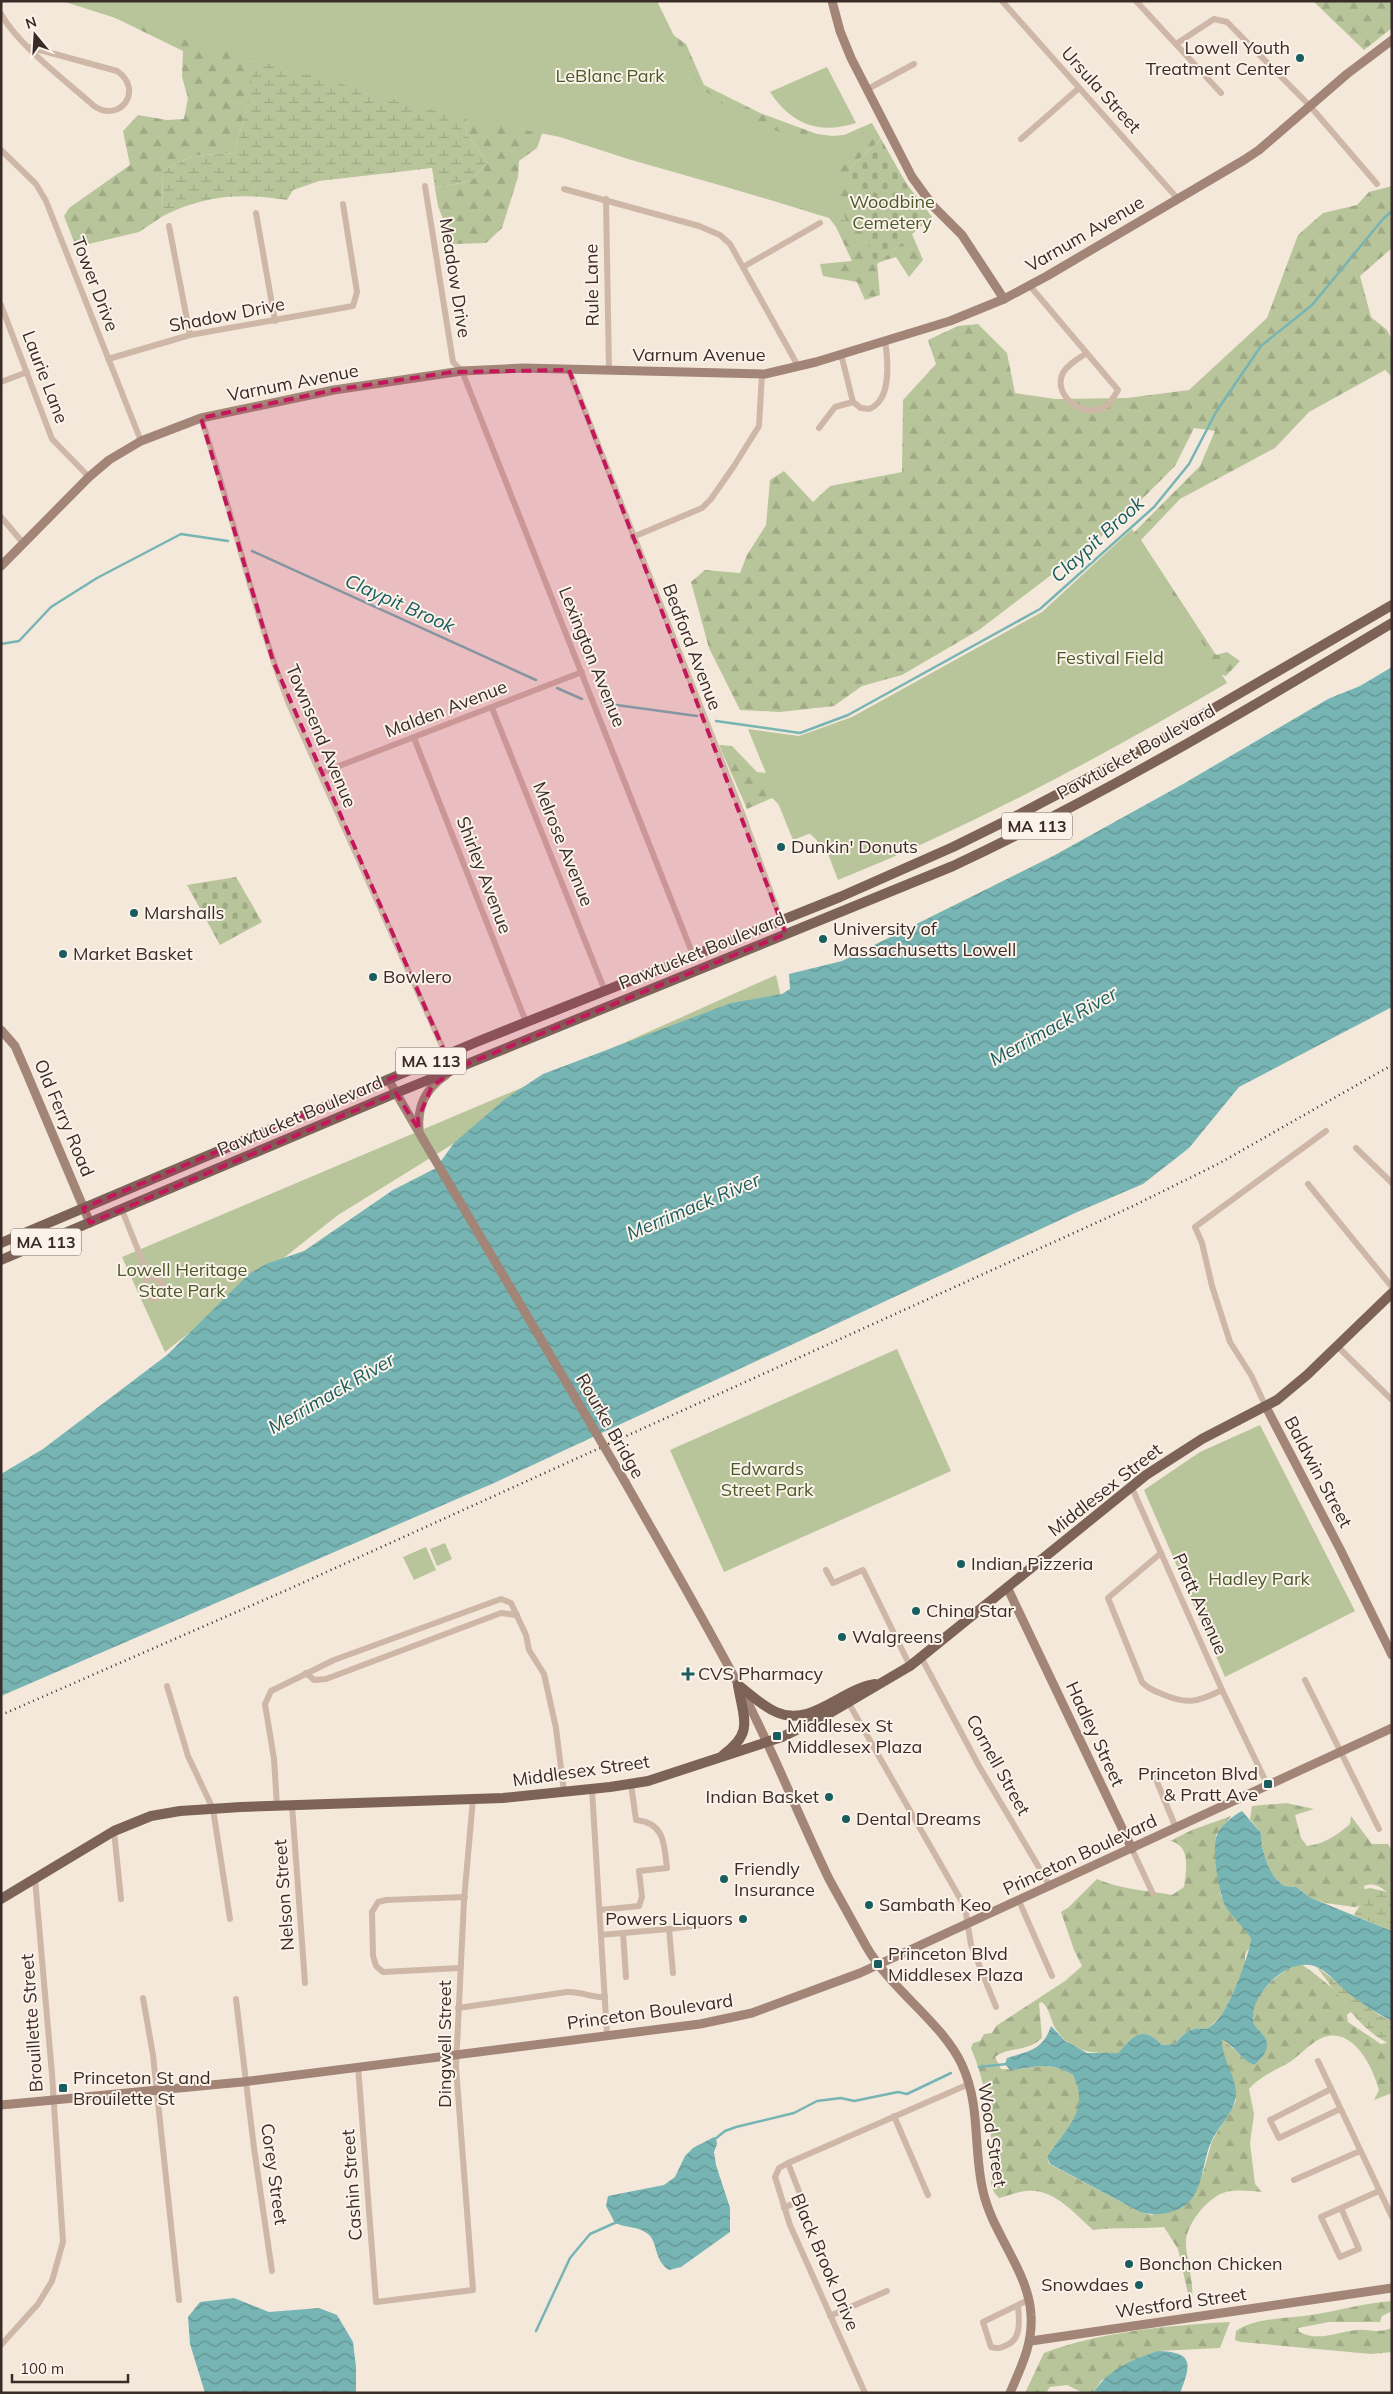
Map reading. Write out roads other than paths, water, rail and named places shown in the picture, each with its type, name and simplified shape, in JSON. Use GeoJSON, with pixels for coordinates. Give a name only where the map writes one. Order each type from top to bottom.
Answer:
{"type":"FeatureCollection","features":[{"type":"Feature","properties":{"kind":"main road"},"geometry":{"type":"LineString","coordinates":[[832,1],[840,33],[866,90],[912,177],[933,206],[962,235],[1004,298]]}},
{"type":"Feature","properties":{"kind":"main road","name":"Varnum Avenue"},"geometry":{"type":"LineString","coordinates":[[1,566],[89,477],[123,450],[201,418],[334,390],[462,371],[523,368],[762,374],[841,354],[950,321],[1030,286],[1259,150],[1310,106],[1390,43]]}},
{"type":"Feature","properties":{"kind":"main road","name":"Pawtucket Boulevard"},"geometry":{"type":"LineString","coordinates":[[1,1243],[446,1055],[892,875],[1020,814],[1196,719],[1392,605]]}},
{"type":"Feature","properties":{"kind":"main road","name":"Pawtucket Boulevard"},"geometry":{"type":"LineString","coordinates":[[1,1260],[396,1093],[876,899],[1025,832],[1223,723],[1392,623]]}},
{"type":"Feature","properties":{"kind":"main road","name":"Old Ferry Road"},"geometry":{"type":"LineString","coordinates":[[1,1030],[15,1046],[26,1069],[90,1223]]}},
{"type":"Feature","properties":{"kind":"main road"},"geometry":{"type":"LineString","coordinates":[[419,1130],[419,1110],[432,1086],[462,1066]]}},
{"type":"Feature","properties":{"kind":"main road","name":"Rourke Bridge"},"geometry":{"type":"LineString","coordinates":[[388,1079],[625,1482],[738,1686],[766,1742]]}},
{"type":"Feature","properties":{"kind":"main road","name":"Middlesex Street"},"geometry":{"type":"LineString","coordinates":[[1,1899],[114,1831],[152,1816],[213,1809],[474,1799],[564,1792],[631,1784],[648,1781],[766,1742],[825,1716],[910,1666],[1161,1465],[1202,1439],[1266,1407],[1307,1376],[1337,1346],[1388,1304],[1392,1293]]}},
{"type":"Feature","properties":{"kind":"main road","name":"Baldwin Street"},"geometry":{"type":"LineString","coordinates":[[1266,1407],[1340,1549],[1392,1655]]}},
{"type":"Feature","properties":{"kind":"main road","name":"Hadley Street"},"geometry":{"type":"LineString","coordinates":[[1007,1587],[1132,1849]]}},
{"type":"Feature","properties":{"kind":"main road"},"geometry":{"type":"LineString","coordinates":[[738,1686],[774,1712],[797,1717],[811,1713],[861,1686],[880,1684]]}},
{"type":"Feature","properties":{"kind":"main road"},"geometry":{"type":"LineString","coordinates":[[716,1759],[733,1748],[743,1734],[746,1725],[738,1686]]}},
{"type":"Feature","properties":{"kind":"main road","name":"Princeton Boulevard"},"geometry":{"type":"LineString","coordinates":[[1,2105],[247,2081],[700,2024],[752,2013],[879,1964],[1392,1728]]}},
{"type":"Feature","properties":{"kind":"main road","name":"Wood Street"},"geometry":{"type":"LineString","coordinates":[[766,1742],[830,1879],[879,1964],[888,1978],[941,2034],[961,2063],[974,2100],[983,2191],[993,2222],[1016,2268],[1028,2300],[1031,2312],[1031,2341]]}},
{"type":"Feature","properties":{"kind":"main road","name":"Westford Street"},"geometry":{"type":"LineString","coordinates":[[1031,2341],[1392,2288]]}},
{"type":"Feature","properties":{"kind":"main road"},"geometry":{"type":"LineString","coordinates":[[1010,2393],[1031,2341]]}},
{"type":"Feature","properties":{"kind":"street","name":"Ursula Street"},"geometry":{"type":"LineString","coordinates":[[1002,1],[1178,199]]}},
{"type":"Feature","properties":{"kind":"street"},"geometry":{"type":"LineString","coordinates":[[1136,1],[1221,93]]}},
{"type":"Feature","properties":{"kind":"street"},"geometry":{"type":"LineString","coordinates":[[1,14],[9,28],[29,47],[99,109],[106,111],[118,109],[128,99],[129,86],[123,75],[118,71],[29,47]]}},
{"type":"Feature","properties":{"kind":"street"},"geometry":{"type":"LineString","coordinates":[[1176,44],[1214,18],[1227,22],[1310,106],[1377,184]]}},
{"type":"Feature","properties":{"kind":"street"},"geometry":{"type":"LineString","coordinates":[[866,90],[914,64]]}},
{"type":"Feature","properties":{"kind":"street"},"geometry":{"type":"LineString","coordinates":[[1021,139],[1079,88]]}},
{"type":"Feature","properties":{"kind":"street","name":"Tower Drive"},"geometry":{"type":"LineString","coordinates":[[1,150],[36,184],[46,201],[141,441]]}},
{"type":"Feature","properties":{"kind":"street","name":"Meadow Drive"},"geometry":{"type":"LineString","coordinates":[[425,186],[453,362],[462,371]]}},
{"type":"Feature","properties":{"kind":"street"},"geometry":{"type":"LineString","coordinates":[[564,189],[699,226],[720,235],[730,244],[798,366]]}},
{"type":"Feature","properties":{"kind":"street","name":"Rule Lane"},"geometry":{"type":"LineString","coordinates":[[606,199],[609,371]]}},
{"type":"Feature","properties":{"kind":"street","name":"Shadow Drive"},"geometry":{"type":"LineString","coordinates":[[108,359],[190,335],[353,306],[357,292],[343,204]]}},
{"type":"Feature","properties":{"kind":"street"},"geometry":{"type":"LineString","coordinates":[[256,213],[275,321]]}},
{"type":"Feature","properties":{"kind":"street"},"geometry":{"type":"LineString","coordinates":[[743,267],[820,222]]}},
{"type":"Feature","properties":{"kind":"street"},"geometry":{"type":"LineString","coordinates":[[169,226],[190,335]]}},
{"type":"Feature","properties":{"kind":"street"},"geometry":{"type":"LineString","coordinates":[[1030,286],[1087,353],[1118,390],[1106,406],[1086,410],[1070,402],[1065,396],[1061,380],[1067,368],[1087,353]]}},
{"type":"Feature","properties":{"kind":"street","name":"Laurie Lane"},"geometry":{"type":"LineString","coordinates":[[1,305],[52,439],[89,477]]}},
{"type":"Feature","properties":{"kind":"street"},"geometry":{"type":"LineString","coordinates":[[841,354],[853,402],[861,408],[869,409],[878,403],[888,377],[885,341]]}},
{"type":"Feature","properties":{"kind":"street","name":"Bedford Avenue"},"geometry":{"type":"LineString","coordinates":[[569,370],[786,934]]}},
{"type":"Feature","properties":{"kind":"street","name":"Lexington Avenue"},"geometry":{"type":"LineString","coordinates":[[462,371],[693,955]]}},
{"type":"Feature","properties":{"kind":"street"},"geometry":{"type":"LineString","coordinates":[[1,382],[27,372]]}},
{"type":"Feature","properties":{"kind":"street"},"geometry":{"type":"LineString","coordinates":[[633,537],[702,508],[711,499],[759,426],[762,374]]}},
{"type":"Feature","properties":{"kind":"street"},"geometry":{"type":"LineString","coordinates":[[819,428],[835,407],[853,402]]}},
{"type":"Feature","properties":{"kind":"street","name":"Townsend Avenue"},"geometry":{"type":"LineString","coordinates":[[201,418],[218,470],[273,661],[446,1055]]}},
{"type":"Feature","properties":{"kind":"street"},"geometry":{"type":"LineString","coordinates":[[1,517],[24,544]]}},
{"type":"Feature","properties":{"kind":"street","name":"Malden Avenue"},"geometry":{"type":"LineString","coordinates":[[321,773],[582,672]]}},
{"type":"Feature","properties":{"kind":"street","name":"Melrose Avenue"},"geometry":{"type":"LineString","coordinates":[[492,708],[605,990]]}},
{"type":"Feature","properties":{"kind":"street","name":"Shirley Avenue"},"geometry":{"type":"LineString","coordinates":[[414,738],[526,1022]]}},
{"type":"Feature","properties":{"kind":"street"},"geometry":{"type":"LineString","coordinates":[[645,974],[651,990]]}},
{"type":"Feature","properties":{"kind":"street","name":"Baldwin Street"},"geometry":{"type":"LineString","coordinates":[[1266,1407],[1251,1375],[1230,1342],[1202,1243],[1195,1227],[1326,1132]]}},
{"type":"Feature","properties":{"kind":"street"},"geometry":{"type":"LineString","coordinates":[[1356,1148],[1392,1183]]}},
{"type":"Feature","properties":{"kind":"street"},"geometry":{"type":"LineString","coordinates":[[1308,1184],[1392,1287]]}},
{"type":"Feature","properties":{"kind":"street"},"geometry":{"type":"LineString","coordinates":[[122,1210],[148,1275]]}},
{"type":"Feature","properties":{"kind":"street"},"geometry":{"type":"LineString","coordinates":[[1337,1346],[1391,1399]]}},
{"type":"Feature","properties":{"kind":"street","name":"Pratt Avenue"},"geometry":{"type":"LineString","coordinates":[[1132,1488],[1222,1690],[1268,1786]]}},
{"type":"Feature","properties":{"kind":"street"},"geometry":{"type":"LineString","coordinates":[[1161,1552],[1108,1598],[1142,1682],[1151,1690],[1182,1701],[1197,1701],[1222,1690]]}},
{"type":"Feature","properties":{"kind":"street"},"geometry":{"type":"LineString","coordinates":[[826,1570],[833,1583],[863,1570],[910,1666]]}},
{"type":"Feature","properties":{"kind":"street"},"geometry":{"type":"LineString","coordinates":[[277,1806],[266,1698],[271,1691],[334,1660],[497,1600],[507,1600],[511,1603],[526,1635],[529,1650],[544,1674],[556,1728],[564,1792]]}},
{"type":"Feature","properties":{"kind":"street"},"geometry":{"type":"LineString","coordinates":[[306,1674],[314,1680],[326,1679],[501,1613],[517,1614]]}},
{"type":"Feature","properties":{"kind":"street","name":"Cornell Street"},"geometry":{"type":"LineString","coordinates":[[921,1657],[980,1766],[1050,1886]]}},
{"type":"Feature","properties":{"kind":"street"},"geometry":{"type":"LineString","coordinates":[[1305,1680],[1380,1829]]}},
{"type":"Feature","properties":{"kind":"street"},"geometry":{"type":"LineString","coordinates":[[167,1686],[188,1756],[213,1809],[230,1919]]}},
{"type":"Feature","properties":{"kind":"street"},"geometry":{"type":"LineString","coordinates":[[848,1702],[965,1907],[971,1945],[996,2007]]}},
{"type":"Feature","properties":{"kind":"street"},"geometry":{"type":"LineString","coordinates":[[1154,1777],[1176,1828]]}},
{"type":"Feature","properties":{"kind":"street"},"geometry":{"type":"LineString","coordinates":[[600,1910],[639,1906],[642,1898],[639,1871],[667,1868],[662,1836],[655,1826],[648,1821],[636,1820],[631,1784]]}},
{"type":"Feature","properties":{"kind":"street"},"geometry":{"type":"LineString","coordinates":[[592,1788],[608,2035]]}},
{"type":"Feature","properties":{"kind":"street","name":"Dingwell Street"},"geometry":{"type":"LineString","coordinates":[[376,2302],[473,2290],[456,2055],[460,1968],[474,1799]]}},
{"type":"Feature","properties":{"kind":"street","name":"Nelson Street"},"geometry":{"type":"LineString","coordinates":[[292,1805],[305,1983]]}},
{"type":"Feature","properties":{"kind":"street"},"geometry":{"type":"LineString","coordinates":[[114,1831],[121,1899]]}},
{"type":"Feature","properties":{"kind":"street","name":"Hadley Street"},"geometry":{"type":"LineString","coordinates":[[1132,1849],[1153,1894]]}},
{"type":"Feature","properties":{"kind":"street","name":"Brouillette Street"},"geometry":{"type":"LineString","coordinates":[[1,2345],[38,2304],[52,2281],[63,2242],[36,1879]]}},
{"type":"Feature","properties":{"kind":"street"},"geometry":{"type":"LineString","coordinates":[[460,1968],[383,1972],[376,1966],[373,1956],[372,1912],[378,1902],[386,1900],[465,1897]]}},
{"type":"Feature","properties":{"kind":"street"},"geometry":{"type":"LineString","coordinates":[[1019,1901],[1052,1976]]}},
{"type":"Feature","properties":{"kind":"street"},"geometry":{"type":"LineString","coordinates":[[602,1935],[701,1926]]}},
{"type":"Feature","properties":{"kind":"street"},"geometry":{"type":"LineString","coordinates":[[669,1929],[673,1973]]}},
{"type":"Feature","properties":{"kind":"street"},"geometry":{"type":"LineString","coordinates":[[623,1933],[626,1977]]}},
{"type":"Feature","properties":{"kind":"street"},"geometry":{"type":"LineString","coordinates":[[458,2008],[574,1991],[605,1997]]}},
{"type":"Feature","properties":{"kind":"street"},"geometry":{"type":"LineString","coordinates":[[143,1998],[152,2055],[179,2300]]}},
{"type":"Feature","properties":{"kind":"street","name":"Corey Street"},"geometry":{"type":"LineString","coordinates":[[236,1999],[254,2148],[272,2271]]}},
{"type":"Feature","properties":{"kind":"street"},"geometry":{"type":"LineString","coordinates":[[1318,2061],[1392,2217]]}},
{"type":"Feature","properties":{"kind":"street","name":"Cashin Street"},"geometry":{"type":"LineString","coordinates":[[358,2066],[376,2302]]}},
{"type":"Feature","properties":{"kind":"street"},"geometry":{"type":"LineString","coordinates":[[784,2208],[802,2199],[788,2163],[969,2084]]}},
{"type":"Feature","properties":{"kind":"street"},"geometry":{"type":"LineString","coordinates":[[1331,2089],[1270,2120],[1279,2138],[1340,2109]]}},
{"type":"Feature","properties":{"kind":"street"},"geometry":{"type":"LineString","coordinates":[[894,2116],[928,2195]]}},
{"type":"Feature","properties":{"kind":"street"},"geometry":{"type":"LineString","coordinates":[[1294,2180],[1360,2151]]}},
{"type":"Feature","properties":{"kind":"street","name":"Black Brook Drive"},"geometry":{"type":"LineString","coordinates":[[788,2163],[780,2168],[775,2177],[784,2208],[865,2393]]}},
{"type":"Feature","properties":{"kind":"street"},"geometry":{"type":"LineString","coordinates":[[1340,2208],[1359,2249],[1340,2257],[1321,2217],[1340,2208],[1379,2191]]}},
{"type":"Feature","properties":{"kind":"street"},"geometry":{"type":"LineString","coordinates":[[830,2316],[887,2291]]}},
{"type":"Feature","properties":{"kind":"street"},"geometry":{"type":"LineString","coordinates":[[1018,2305],[1018,2337],[1015,2342],[999,2348],[991,2347],[983,2322],[1028,2300]]}},
{"type":"Feature","properties":{"kind":"water","name":"Merrimack River"},"geometry":{"type":"Polygon","coordinates":[[[1392,667],[1392,1007],[1239,1087],[1189,1148],[1143,1184],[1075,1213],[494,1483],[1,1696],[1,1474],[43,1449],[167,1355],[249,1274],[266,1264],[304,1251],[393,1190],[436,1168],[454,1143],[505,1099],[543,1074],[731,1003],[782,994],[790,989],[789,974],[842,961],[1055,855],[1183,784],[1328,699],[1360,686],[1392,667]]]}},
{"type":"Feature","properties":{"kind":"water"},"geometry":{"type":"Polygon","coordinates":[[[1242,1811],[1261,1833],[1262,1847],[1268,1866],[1275,1878],[1284,1886],[1296,1887],[1311,1898],[1392,1931],[1392,2021],[1358,2000],[1343,1989],[1327,1973],[1314,1966],[1293,1967],[1283,1972],[1265,1988],[1254,2009],[1254,2023],[1267,2042],[1261,2059],[1255,2065],[1250,2063],[1231,2045],[1222,2040],[1224,2054],[1235,2085],[1236,2098],[1231,2111],[1212,2140],[1196,2191],[1184,2206],[1174,2211],[1157,2214],[1140,2212],[1050,2164],[1047,2157],[1074,2119],[1077,2109],[1079,2099],[1078,2088],[1073,2075],[1064,2070],[1049,2066],[1010,2070],[1005,2064],[1007,2058],[1039,2045],[1048,2034],[1051,2026],[1065,2041],[1087,2053],[1118,2053],[1133,2037],[1138,2035],[1149,2035],[1162,2045],[1175,2044],[1192,2029],[1207,2029],[1216,2021],[1234,1991],[1251,1938],[1223,1901],[1215,1860],[1215,1841],[1219,1831],[1228,1821],[1242,1811]]]}},
{"type":"Feature","properties":{"kind":"water"},"geometry":{"type":"Polygon","coordinates":[[[714,2137],[717,2144],[714,2152],[716,2165],[730,2208],[730,2232],[681,2267],[669,2270],[658,2257],[651,2237],[648,2234],[615,2223],[606,2206],[608,2196],[664,2185],[675,2177],[685,2156],[693,2148],[714,2137]]]}},
{"type":"Feature","properties":{"kind":"water"},"geometry":{"type":"Polygon","coordinates":[[[234,2298],[269,2312],[319,2308],[337,2315],[353,2342],[356,2367],[356,2393],[205,2393],[190,2344],[188,2317],[200,2302],[234,2298]]]}},
{"type":"Feature","properties":{"kind":"water"},"geometry":{"type":"Polygon","coordinates":[[[1158,2351],[1178,2354],[1187,2361],[1187,2374],[1180,2393],[1093,2393],[1106,2378],[1121,2366],[1158,2351]]]}},
{"type":"Feature","properties":{"kind":"waterway","name":"Claypit Brook"},"geometry":{"type":"LineString","coordinates":[[716,721],[800,733],[848,715],[1040,609],[1154,507],[1189,464],[1216,412],[1261,346],[1312,305],[1383,219],[1392,211]]}},
{"type":"Feature","properties":{"kind":"waterway","name":"Claypit Brook"},"geometry":{"type":"LineString","coordinates":[[1,644],[19,641],[51,607],[97,578],[181,534],[228,541]]}},
{"type":"Feature","properties":{"kind":"waterway","name":"Claypit Brook"},"geometry":{"type":"LineString","coordinates":[[252,551],[536,680]]}},
{"type":"Feature","properties":{"kind":"waterway","name":"Claypit Brook"},"geometry":{"type":"LineString","coordinates":[[557,688],[582,699]]}},
{"type":"Feature","properties":{"kind":"waterway","name":"Claypit Brook"},"geometry":{"type":"LineString","coordinates":[[602,703],[697,716]]}},
{"type":"Feature","properties":{"kind":"waterway"},"geometry":{"type":"LineString","coordinates":[[979,2067],[1007,2064]]}},
{"type":"Feature","properties":{"kind":"waterway"},"geometry":{"type":"LineString","coordinates":[[715,2139],[725,2131],[794,2113],[817,2101],[841,2098],[854,2101],[898,2092],[907,2094],[951,2073]]}},
{"type":"Feature","properties":{"kind":"waterway"},"geometry":{"type":"LineString","coordinates":[[536,2331],[570,2258],[590,2234],[617,2222]]}},
{"type":"Feature","properties":{"kind":"railway"},"geometry":{"type":"LineString","coordinates":[[1,1715],[289,1589],[1131,1207],[1218,1164],[1392,1065]]}},
{"type":"Feature","properties":{"kind":"place","name":"Lowell Youth Treatment Center"},"geometry":{"type":"Point","coordinates":[1300,58]}},
{"type":"Feature","properties":{"kind":"place","name":"Dunkin' Donuts"},"geometry":{"type":"Point","coordinates":[781,847]}},
{"type":"Feature","properties":{"kind":"place","name":"Marshalls"},"geometry":{"type":"Point","coordinates":[134,913]}},
{"type":"Feature","properties":{"kind":"place","name":"University of Massachusetts Lowell"},"geometry":{"type":"Point","coordinates":[823,939]}},
{"type":"Feature","properties":{"kind":"place","name":"Market Basket"},"geometry":{"type":"Point","coordinates":[63,954]}},
{"type":"Feature","properties":{"kind":"place","name":"Bowlero"},"geometry":{"type":"Point","coordinates":[373,977]}},
{"type":"Feature","properties":{"kind":"place","name":"Indian Pizzeria"},"geometry":{"type":"Point","coordinates":[961,1564]}},
{"type":"Feature","properties":{"kind":"place","name":"China Star"},"geometry":{"type":"Point","coordinates":[916,1611]}},
{"type":"Feature","properties":{"kind":"place","name":"Walgreens"},"geometry":{"type":"Point","coordinates":[842,1637]}},
{"type":"Feature","properties":{"kind":"place","name":"CVS Pharmacy"},"geometry":{"type":"Point","coordinates":[688,1674]}},
{"type":"Feature","properties":{"kind":"place","name":"Middlesex St Middlesex Plaza"},"geometry":{"type":"Point","coordinates":[777,1736]}},
{"type":"Feature","properties":{"kind":"place","name":"Princeton Blvd & Pratt Ave"},"geometry":{"type":"Point","coordinates":[1268,1784]}},
{"type":"Feature","properties":{"kind":"place","name":"Indian Basket"},"geometry":{"type":"Point","coordinates":[829,1797]}},
{"type":"Feature","properties":{"kind":"place","name":"Dental Dreams"},"geometry":{"type":"Point","coordinates":[846,1819]}},
{"type":"Feature","properties":{"kind":"place","name":"Friendly Insurance"},"geometry":{"type":"Point","coordinates":[724,1879]}},
{"type":"Feature","properties":{"kind":"place","name":"Sambath Keo"},"geometry":{"type":"Point","coordinates":[869,1905]}},
{"type":"Feature","properties":{"kind":"place","name":"Powers Liquors"},"geometry":{"type":"Point","coordinates":[743,1919]}},
{"type":"Feature","properties":{"kind":"place","name":"Princeton Blvd Middlesex Plaza"},"geometry":{"type":"Point","coordinates":[878,1964]}},
{"type":"Feature","properties":{"kind":"place","name":"Princeton St and Brouilette St"},"geometry":{"type":"Point","coordinates":[63,2088]}},
{"type":"Feature","properties":{"kind":"place","name":"Bonchon Chicken"},"geometry":{"type":"Point","coordinates":[1129,2264]}},
{"type":"Feature","properties":{"kind":"place","name":"Snowdaes"},"geometry":{"type":"Point","coordinates":[1139,2285]}},
{"type":"Feature","properties":{"kind":"park label","name":"LeBlanc Park"},"geometry":{"type":"Point","coordinates":[610,76]}},
{"type":"Feature","properties":{"kind":"park label","name":"Woodbine Cemetery"},"geometry":{"type":"Point","coordinates":[892,212]}},
{"type":"Feature","properties":{"kind":"park label","name":"Festival Field"},"geometry":{"type":"Point","coordinates":[1110,658]}},
{"type":"Feature","properties":{"kind":"park label","name":"Lowell Heritage State Park"},"geometry":{"type":"Point","coordinates":[182,1280]}},
{"type":"Feature","properties":{"kind":"park label","name":"Edwards Street Park"},"geometry":{"type":"Point","coordinates":[767,1479]}},
{"type":"Feature","properties":{"kind":"park label","name":"Hadley Park"},"geometry":{"type":"Point","coordinates":[1259,1579]}}]}
